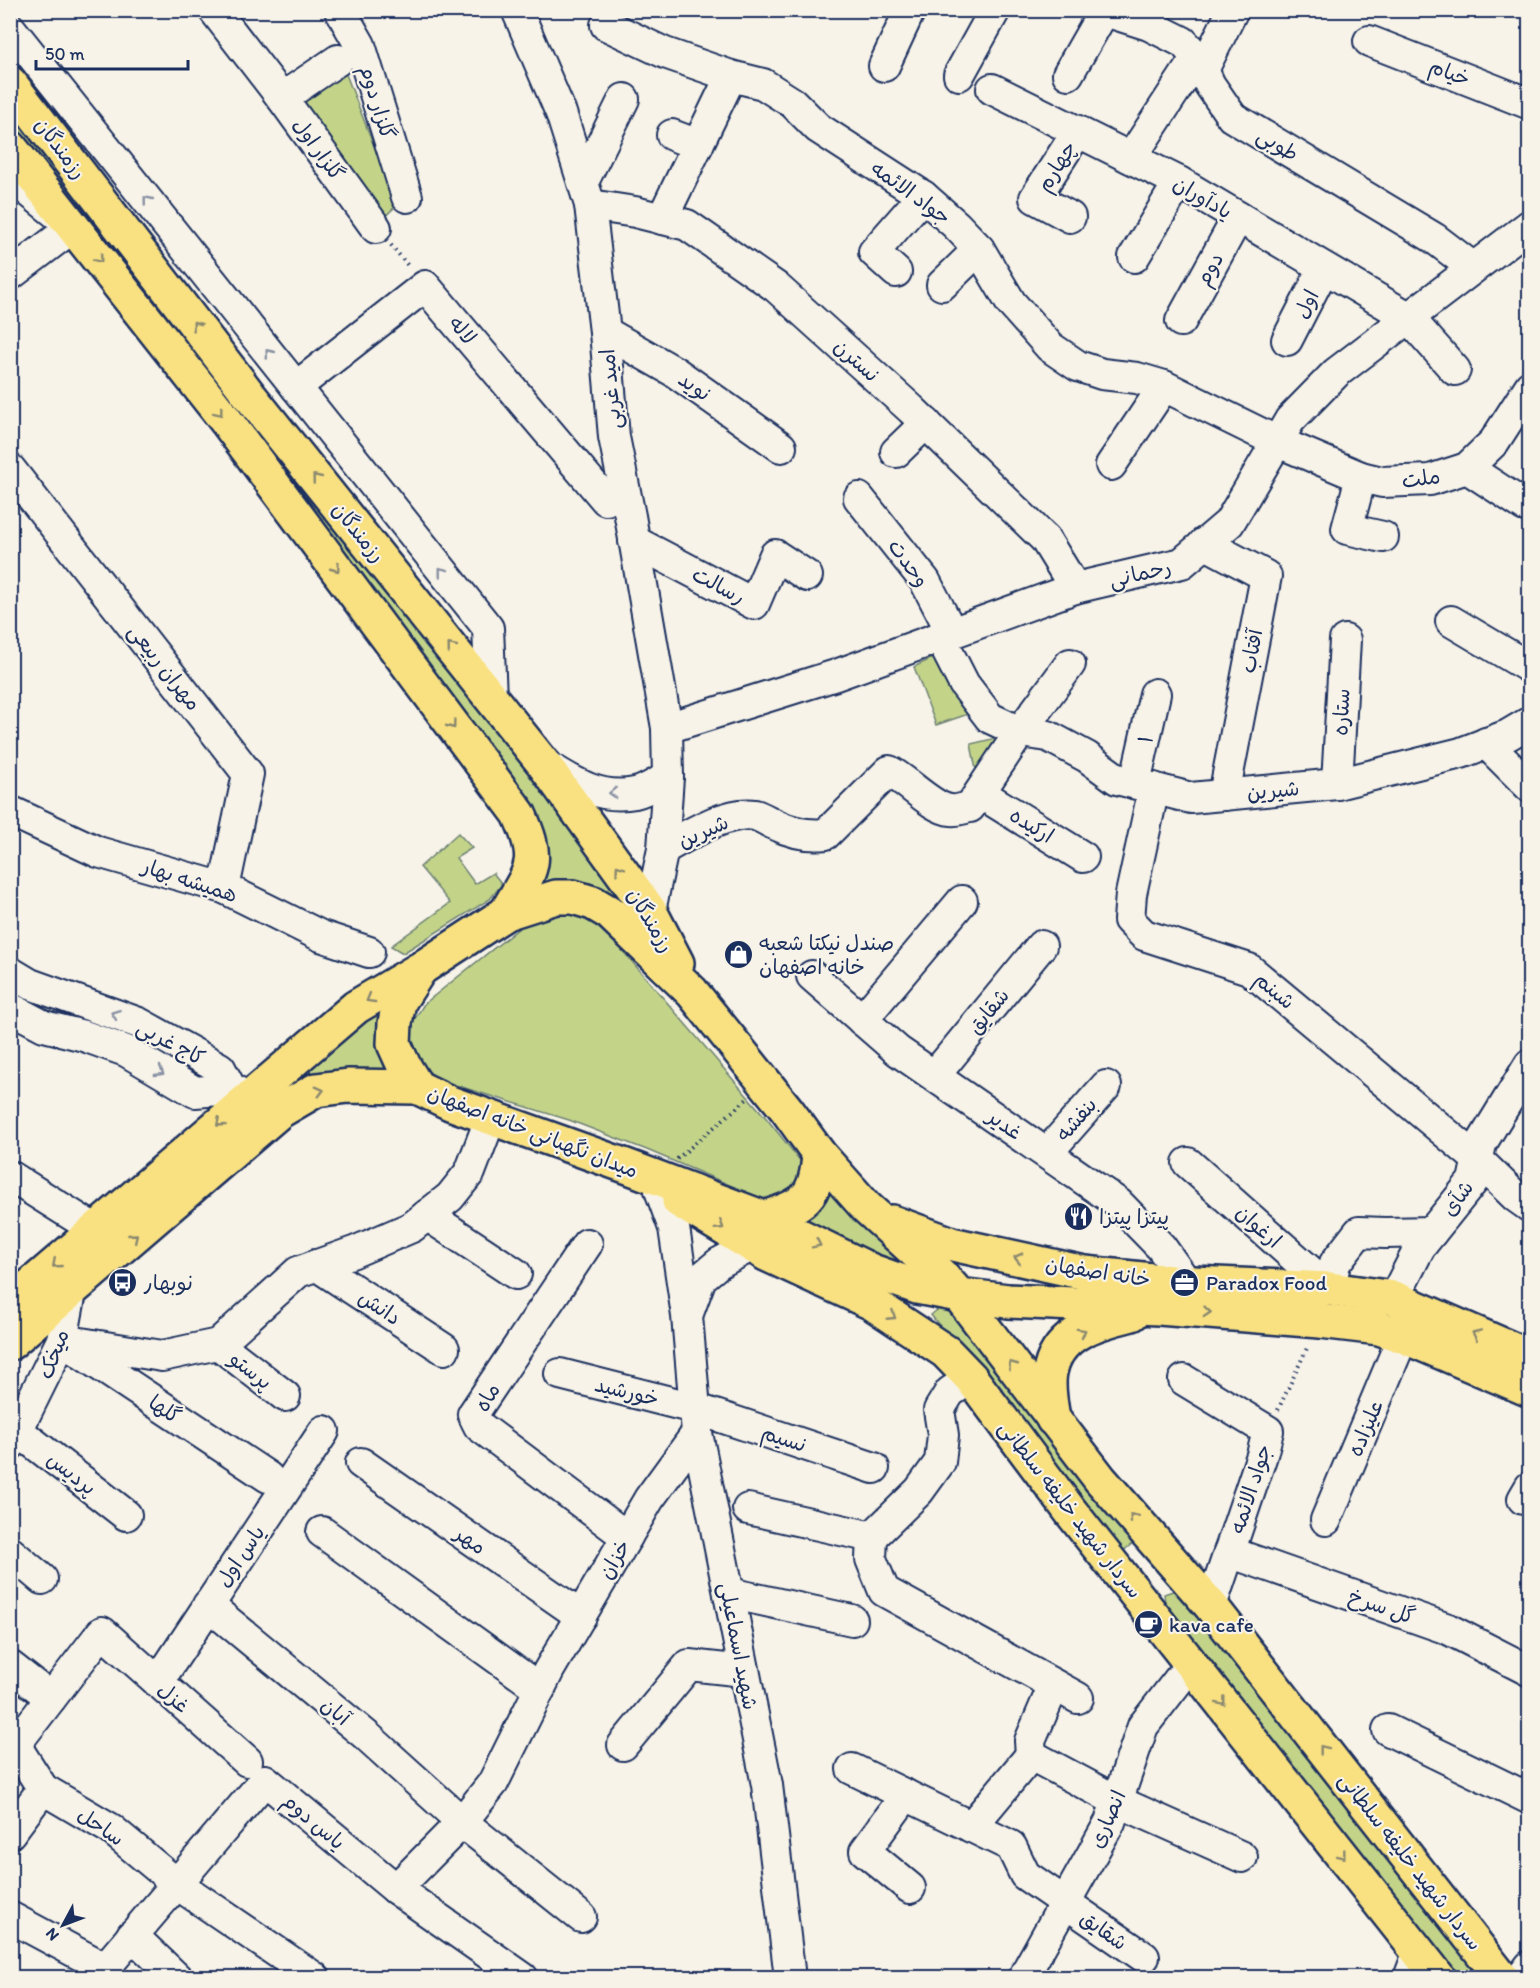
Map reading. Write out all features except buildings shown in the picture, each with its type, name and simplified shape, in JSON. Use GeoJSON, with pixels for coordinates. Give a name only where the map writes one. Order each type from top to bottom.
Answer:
{"type":"FeatureCollection","features":[{"type":"Feature","properties":{"kind":"main road","name":"رزمندگان"},"geometry":{"type":"LineString","coordinates":[[10,83],[250,396],[543,763],[650,911],[692,992]]}},
{"type":"Feature","properties":{"kind":"main road","name":"رزمندگان"},"geometry":{"type":"LineString","coordinates":[[10,147],[227,422],[519,814],[530,838],[533,861],[526,879],[506,913]]}},
{"type":"Feature","properties":{"kind":"main road","name":"میدان نگهبانی خانه اصفهان"},"geometry":{"type":"LineString","coordinates":[[651,1179],[450,1103],[417,1087],[394,1044],[394,1023],[399,1002],[420,969],[506,913],[556,897],[573,897],[593,903],[610,913],[692,992],[766,1083],[819,1154],[876,1216],[960,1295]]}},
{"type":"Feature","properties":{"kind":"main road"},"geometry":{"type":"LineString","coordinates":[[10,1303],[96,1230],[241,1093],[356,1007],[420,969]]}},
{"type":"Feature","properties":{"kind":"main road"},"geometry":{"type":"LineString","coordinates":[[10,1343],[280,1111],[316,1090],[348,1086],[417,1087]]}},
{"type":"Feature","properties":{"kind":"main road"},"geometry":{"type":"LineString","coordinates":[[758,1232],[809,1195],[817,1178],[819,1154]]}},
{"type":"Feature","properties":{"kind":"main road","name":"سردار شهید خلیفه سلطانی"},"geometry":{"type":"LineString","coordinates":[[651,1179],[758,1232],[946,1352],[971,1378],[1071,1512],[1191,1664],[1414,1964],[1439,1977]]}},
{"type":"Feature","properties":{"kind":"main road","name":"خانه اصفهان"},"geometry":{"type":"LineString","coordinates":[[876,1216],[952,1244],[1085,1273],[1186,1282],[1330,1289],[1394,1298],[1530,1357]]}},
{"type":"Feature","properties":{"kind":"main road"},"geometry":{"type":"LineString","coordinates":[[758,1232],[917,1287],[960,1295]]}},
{"type":"Feature","properties":{"kind":"main road","name":"سردار شهید خلیفه سلطانی"},"geometry":{"type":"LineString","coordinates":[[960,1295],[1100,1479],[1211,1606],[1502,1977]]}},
{"type":"Feature","properties":{"kind":"main road","name":"خانه اصفهان"},"geometry":{"type":"LineString","coordinates":[[960,1295],[1008,1301],[1159,1308],[1379,1328],[1530,1390]]}},
{"type":"Feature","properties":{"kind":"main road"},"geometry":{"type":"LineString","coordinates":[[1053,1419],[1049,1393],[1051,1368],[1061,1346],[1076,1333],[1102,1321],[1159,1308]]}},
{"type":"Feature","properties":{"kind":"main road"},"geometry":{"type":"LineString","coordinates":[[1126,1581],[1163,1551]]}},
{"type":"Feature","properties":{"kind":"street","name":"گلزار اول"},"geometry":{"type":"LineString","coordinates":[[214,10],[282,98],[376,228]]}},
{"type":"Feature","properties":{"kind":"street","name":"گلزار دوم"},"geometry":{"type":"LineString","coordinates":[[339,10],[360,45],[407,197]]}},
{"type":"Feature","properties":{"kind":"street","name":"امید غربی"},"geometry":{"type":"LineString","coordinates":[[517,10],[561,113],[587,193],[605,332],[614,437],[667,728],[668,777],[663,849],[650,911]]}},
{"type":"Feature","properties":{"kind":"street"},"geometry":{"type":"LineString","coordinates":[[884,66],[910,10]]}},
{"type":"Feature","properties":{"kind":"street"},"geometry":{"type":"LineString","coordinates":[[958,75],[995,10]]}},
{"type":"Feature","properties":{"kind":"street"},"geometry":{"type":"LineString","coordinates":[[1131,158],[1200,64],[1233,10]]}},
{"type":"Feature","properties":{"kind":"street"},"geometry":{"type":"LineString","coordinates":[[1068,74],[1103,11]]}},
{"type":"Feature","properties":{"kind":"street","name":"طوبی"},"geometry":{"type":"LineString","coordinates":[[1103,11],[1149,25],[1183,42],[1200,64],[1210,85],[1232,117],[1434,238],[1472,267]]}},
{"type":"Feature","properties":{"kind":"street","name":"جواد الائمه"},"geometry":{"type":"LineString","coordinates":[[606,26],[665,53],[731,76],[764,84],[793,103],[818,128],[923,196],[979,249],[1011,303],[1050,347],[1078,366],[1102,374],[1137,378],[1164,386],[1278,442]]}},
{"type":"Feature","properties":{"kind":"street"},"geometry":{"type":"LineString","coordinates":[[10,28],[488,628],[491,698]]}},
{"type":"Feature","properties":{"kind":"street","name":"خیام"},"geometry":{"type":"LineString","coordinates":[[1369,41],[1530,104]]}},
{"type":"Feature","properties":{"kind":"street"},"geometry":{"type":"LineString","coordinates":[[282,98],[338,60]]}},
{"type":"Feature","properties":{"kind":"street"},"geometry":{"type":"LineString","coordinates":[[662,219],[685,140],[731,76]]}},
{"type":"Feature","properties":{"kind":"street","name":"یادآوران"},"geometry":{"type":"LineString","coordinates":[[992,89],[1179,182],[1408,317],[1455,370]]}},
{"type":"Feature","properties":{"kind":"street"},"geometry":{"type":"LineString","coordinates":[[587,193],[624,99]]}},
{"type":"Feature","properties":{"kind":"street","name":"چهارم"},"geometry":{"type":"LineString","coordinates":[[1070,217],[1035,198],[1078,131]]}},
{"type":"Feature","properties":{"kind":"street"},"geometry":{"type":"LineString","coordinates":[[10,176],[73,227],[10,275]]}},
{"type":"Feature","properties":{"kind":"street"},"geometry":{"type":"LineString","coordinates":[[1134,257],[1179,182]]}},
{"type":"Feature","properties":{"kind":"street","name":"نسترن"},"geometry":{"type":"LineString","coordinates":[[587,193],[635,212],[687,225],[776,287],[926,423],[1045,539],[1075,588]]}},
{"type":"Feature","properties":{"kind":"street"},"geometry":{"type":"LineString","coordinates":[[896,272],[874,252],[923,196]]}},
{"type":"Feature","properties":{"kind":"street","name":"دوم"},"geometry":{"type":"LineString","coordinates":[[1181,321],[1238,217]]}},
{"type":"Feature","properties":{"kind":"street","name":"رحمانی"},"geometry":{"type":"LineString","coordinates":[[667,728],[836,675],[1075,588],[1182,563],[1228,523],[1290,420],[1336,373],[1530,225]]}},
{"type":"Feature","properties":{"kind":"street"},"geometry":{"type":"LineString","coordinates":[[942,285],[979,249]]}},
{"type":"Feature","properties":{"kind":"street","name":"اول"},"geometry":{"type":"LineString","coordinates":[[1287,340],[1324,268]]}},
{"type":"Feature","properties":{"kind":"street"},"geometry":{"type":"LineString","coordinates":[[297,387],[425,286]]}},
{"type":"Feature","properties":{"kind":"street","name":"لاله"},"geometry":{"type":"LineString","coordinates":[[425,286],[606,500]]}},
{"type":"Feature","properties":{"kind":"street","name":"نوید"},"geometry":{"type":"LineString","coordinates":[[605,332],[675,372],[781,447]]}},
{"type":"Feature","properties":{"kind":"street"},"geometry":{"type":"LineString","coordinates":[[1111,465],[1164,386]]}},
{"type":"Feature","properties":{"kind":"street","name":"ملت"},"geometry":{"type":"LineString","coordinates":[[1278,442],[1361,477],[1382,482],[1430,480],[1467,468],[1494,442],[1529,389]]}},
{"type":"Feature","properties":{"kind":"street"},"geometry":{"type":"LineString","coordinates":[[896,452],[926,423]]}},
{"type":"Feature","properties":{"kind":"street"},"geometry":{"type":"LineString","coordinates":[[1467,468],[1525,506]]}},
{"type":"Feature","properties":{"kind":"street","name":"مهران ربیعی"},"geometry":{"type":"LineString","coordinates":[[10,469],[248,774],[224,888]]}},
{"type":"Feature","properties":{"kind":"street"},"geometry":{"type":"LineString","coordinates":[[1361,477],[1347,529],[1383,537]]}},
{"type":"Feature","properties":{"kind":"street","name":"وحدت"},"geometry":{"type":"LineString","coordinates":[[859,498],[925,581],[946,635]]}},
{"type":"Feature","properties":{"kind":"street","name":"رسالت"},"geometry":{"type":"LineString","coordinates":[[634,540],[754,604],[775,555],[807,576]]}},
{"type":"Feature","properties":{"kind":"street","name":"آفتاب"},"geometry":{"type":"LineString","coordinates":[[1204,543],[1266,576],[1224,795]]}},
{"type":"Feature","properties":{"kind":"street"},"geometry":{"type":"LineString","coordinates":[[1451,621],[1526,656]]}},
{"type":"Feature","properties":{"kind":"street","name":"شیرین"},"geometry":{"type":"LineString","coordinates":[[946,635],[964,684],[990,718],[1020,732],[1048,736],[1087,757],[1117,779],[1191,798],[1337,784],[1461,753],[1508,735],[1530,722]]}},
{"type":"Feature","properties":{"kind":"street","name":"ستاره"},"geometry":{"type":"LineString","coordinates":[[1337,784],[1346,640]]}},
{"type":"Feature","properties":{"kind":"street"},"geometry":{"type":"LineString","coordinates":[[1020,732],[1070,664]]}},
{"type":"Feature","properties":{"kind":"street","name":"۱"},"geometry":{"type":"LineString","coordinates":[[1144,786],[1155,694]]}},
{"type":"Feature","properties":{"kind":"street","name":"شیرین"},"geometry":{"type":"LineString","coordinates":[[663,849],[707,826],[738,815],[756,815],[786,830],[808,836],[826,834],[889,771],[901,777],[934,804],[950,810],[970,807],[1020,732]]}},
{"type":"Feature","properties":{"kind":"street"},"geometry":{"type":"LineString","coordinates":[[1486,743],[1530,787]]}},
{"type":"Feature","properties":{"kind":"street"},"geometry":{"type":"LineString","coordinates":[[543,763],[577,784],[601,794],[636,793],[668,777]]}},
{"type":"Feature","properties":{"kind":"street","name":"شبنم"},"geometry":{"type":"LineString","coordinates":[[1144,786],[1129,920],[1144,935],[1249,969],[1477,1159]]}},
{"type":"Feature","properties":{"kind":"street","name":"ارکیده"},"geometry":{"type":"LineString","coordinates":[[980,793],[1083,857]]}},
{"type":"Feature","properties":{"kind":"street","name":"همیشه بهار"},"geometry":{"type":"LineString","coordinates":[[10,811],[98,852],[224,888],[321,936],[369,952]]}},
{"type":"Feature","properties":{"kind":"street"},"geometry":{"type":"LineString","coordinates":[[862,1020],[962,901]]}},
{"type":"Feature","properties":{"kind":"street","name":"شقایق"},"geometry":{"type":"LineString","coordinates":[[935,1076],[1041,946]]}},
{"type":"Feature","properties":{"kind":"street","name":"کاج غربی"},"geometry":{"type":"LineString","coordinates":[[10,972],[30,984],[139,1023],[220,1068],[241,1093]]}},
{"type":"Feature","properties":{"kind":"street","name":"غدیر"},"geometry":{"type":"LineString","coordinates":[[812,976],[898,1051],[1118,1203],[1161,1247],[1186,1282]]}},
{"type":"Feature","properties":{"kind":"street","name":"کاج غربی"},"geometry":{"type":"LineString","coordinates":[[10,1008],[44,1026],[84,1036],[126,1051],[195,1092],[241,1093]]}},
{"type":"Feature","properties":{"kind":"street","name":"شآی"},"geometry":{"type":"LineString","coordinates":[[1394,1298],[1420,1247],[1473,1181],[1481,1144],[1525,1081]]}},
{"type":"Feature","properties":{"kind":"street","name":"بنفشه"},"geometry":{"type":"LineString","coordinates":[[1047,1153],[1106,1086]]}},
{"type":"Feature","properties":{"kind":"street"},"geometry":{"type":"LineString","coordinates":[[241,1093],[280,1111]]}},
{"type":"Feature","properties":{"kind":"street"},"geometry":{"type":"LineString","coordinates":[[62,1340],[162,1356],[218,1344],[298,1272],[412,1227],[450,1197],[470,1172],[491,1117]]}},
{"type":"Feature","properties":{"kind":"street"},"geometry":{"type":"LineString","coordinates":[[1477,1159],[1516,1197],[1530,1207]]}},
{"type":"Feature","properties":{"kind":"street","name":"ارغوان"},"geometry":{"type":"LineString","coordinates":[[1188,1163],[1330,1289]]}},
{"type":"Feature","properties":{"kind":"street"},"geometry":{"type":"LineString","coordinates":[[10,1176],[96,1230]]}},
{"type":"Feature","properties":{"kind":"street","name":"شهید اسماعیلی"},"geometry":{"type":"LineString","coordinates":[[651,1179],[674,1228],[687,1316],[695,1421],[767,1785],[790,1977]]}},
{"type":"Feature","properties":{"kind":"street"},"geometry":{"type":"LineString","coordinates":[[427,1215],[516,1274]]}},
{"type":"Feature","properties":{"kind":"street","name":"شهید اسماعیلی"},"geometry":{"type":"LineString","coordinates":[[687,1316],[701,1278],[758,1232]]}},
{"type":"Feature","properties":{"kind":"street"},"geometry":{"type":"LineString","coordinates":[[1330,1289],[1335,1263],[1359,1232],[1432,1232]]}},
{"type":"Feature","properties":{"kind":"street","name":"ماه"},"geometry":{"type":"LineString","coordinates":[[587,1245],[473,1414],[479,1426],[627,1537]]}},
{"type":"Feature","properties":{"kind":"street","name":"دانش"},"geometry":{"type":"LineString","coordinates":[[316,1265],[444,1349]]}},
{"type":"Feature","properties":{"kind":"street","name":"میخک"},"geometry":{"type":"LineString","coordinates":[[14,1438],[62,1340],[71,1292]]}},
{"type":"Feature","properties":{"kind":"street","name":"علیزاده"},"geometry":{"type":"LineString","coordinates":[[1326,1520],[1403,1336]]}},
{"type":"Feature","properties":{"kind":"street","name":"گلها"},"geometry":{"type":"LineString","coordinates":[[62,1340],[268,1477]]}},
{"type":"Feature","properties":{"kind":"street","name":"پرستو"},"geometry":{"type":"LineString","coordinates":[[218,1344],[285,1396]]}},
{"type":"Feature","properties":{"kind":"street","name":"خورشید"},"geometry":{"type":"LineString","coordinates":[[560,1374],[695,1421]]}},
{"type":"Feature","properties":{"kind":"street"},"geometry":{"type":"LineString","coordinates":[[971,1378],[950,1392],[939,1410],[944,1435],[940,1462],[919,1491],[872,1537],[871,1559],[884,1591],[1066,1692],[1030,1741],[1031,1755],[971,1827]]}},
{"type":"Feature","properties":{"kind":"street","name":"جواد الائمه"},"geometry":{"type":"LineString","coordinates":[[1184,1380],[1268,1431],[1211,1606]]}},
{"type":"Feature","properties":{"kind":"street","name":"خزان"},"geometry":{"type":"LineString","coordinates":[[462,1822],[492,1783],[540,1689],[695,1421]]}},
{"type":"Feature","properties":{"kind":"street","name":"نسیم"},"geometry":{"type":"LineString","coordinates":[[695,1421],[874,1468]]}},
{"type":"Feature","properties":{"kind":"street","name":"یاس اول"},"geometry":{"type":"LineString","coordinates":[[158,1682],[324,1431]]}},
{"type":"Feature","properties":{"kind":"street","name":"پردیس"},"geometry":{"type":"LineString","coordinates":[[14,1438],[126,1515]]}},
{"type":"Feature","properties":{"kind":"street","name":"مهر"},"geometry":{"type":"LineString","coordinates":[[362,1463],[581,1616]]}},
{"type":"Feature","properties":{"kind":"street"},"geometry":{"type":"LineString","coordinates":[[748,1509],[872,1537]]}},
{"type":"Feature","properties":{"kind":"street"},"geometry":{"type":"LineString","coordinates":[[322,1532],[540,1689]]}},
{"type":"Feature","properties":{"kind":"street"},"geometry":{"type":"LineString","coordinates":[[10,1552],[42,1579]]}},
{"type":"Feature","properties":{"kind":"street","name":"گل سرخ"},"geometry":{"type":"LineString","coordinates":[[1229,1552],[1448,1629],[1530,1671]]}},
{"type":"Feature","properties":{"kind":"street"},"geometry":{"type":"LineString","coordinates":[[729,1593],[852,1620]]}},
{"type":"Feature","properties":{"kind":"street","name":"آبان"},"geometry":{"type":"LineString","coordinates":[[208,1605],[368,1737],[462,1822],[581,1917]]}},
{"type":"Feature","properties":{"kind":"street","name":"غزل"},"geometry":{"type":"LineString","coordinates":[[102,1632],[247,1761]]}},
{"type":"Feature","properties":{"kind":"street","name":"ساحل"},"geometry":{"type":"LineString","coordinates":[[102,1632],[15,1745],[42,1789],[111,1829],[177,1884],[315,1977]]}},
{"type":"Feature","properties":{"kind":"street","name":"انصاری"},"geometry":{"type":"LineString","coordinates":[[1023,1977],[1110,1822],[1143,1726],[1191,1664]]}},
{"type":"Feature","properties":{"kind":"street"},"geometry":{"type":"LineString","coordinates":[[623,1745],[689,1665],[744,1671]]}},
{"type":"Feature","properties":{"kind":"street"},"geometry":{"type":"LineString","coordinates":[[10,1666],[51,1698]]}},
{"type":"Feature","properties":{"kind":"street"},"geometry":{"type":"LineString","coordinates":[[1388,1730],[1530,1799]]}},
{"type":"Feature","properties":{"kind":"street"},"geometry":{"type":"LineString","coordinates":[[1031,1755],[1117,1801],[1242,1857]]}},
{"type":"Feature","properties":{"kind":"street","name":"شقایق"},"geometry":{"type":"LineString","coordinates":[[852,1769],[1011,1846],[1025,1875],[1144,1957]]}},
{"type":"Feature","properties":{"kind":"street","name":"یاس دوم"},"geometry":{"type":"LineString","coordinates":[[177,1884],[265,1780],[396,1889]]}},
{"type":"Feature","properties":{"kind":"street"},"geometry":{"type":"LineString","coordinates":[[10,1833],[42,1789]]}},
{"type":"Feature","properties":{"kind":"street"},"geometry":{"type":"LineString","coordinates":[[906,1795],[865,1851],[910,1888]]}},
{"type":"Feature","properties":{"kind":"street"},"geometry":{"type":"LineString","coordinates":[[462,1822],[396,1889],[522,1977]]}},
{"type":"Feature","properties":{"kind":"street"},"geometry":{"type":"LineString","coordinates":[[10,1917],[105,1968],[177,1884]]}},
{"type":"Feature","properties":{"kind":"street"},"geometry":{"type":"LineString","coordinates":[[132,1935],[177,1977]]}},
{"type":"Feature","properties":{"kind":"street"},"geometry":{"type":"LineString","coordinates":[[1521,1977],[1530,1966]]}},
{"type":"Feature","properties":{"kind":"path"},"geometry":{"type":"LineString","coordinates":[[376,228],[425,286]]}},
{"type":"Feature","properties":{"kind":"path"},"geometry":{"type":"LineString","coordinates":[[651,1179],[766,1083]]}},
{"type":"Feature","properties":{"kind":"path"},"geometry":{"type":"LineString","coordinates":[[1268,1431],[1320,1321]]}},
{"type":"Feature","properties":{"kind":"green space"},"geometry":{"type":"Polygon","coordinates":[[[342,64],[397,205],[378,223],[293,100],[342,64]]]}},
{"type":"Feature","properties":{"kind":"green space"},"geometry":{"type":"Polygon","coordinates":[[[10,101],[477,703],[652,938],[563,882],[544,883],[546,860],[179,341],[11,120],[10,101]]]}},
{"type":"Feature","properties":{"kind":"green space"},"geometry":{"type":"Polygon","coordinates":[[[939,655],[974,712],[936,725],[914,667],[939,655]]]}},
{"type":"Feature","properties":{"kind":"green space"},"geometry":{"type":"Polygon","coordinates":[[[1005,736],[977,775],[971,744],[1005,736]]]}},
{"type":"Feature","properties":{"kind":"green space"},"geometry":{"type":"Polygon","coordinates":[[[458,833],[472,848],[456,858],[475,884],[493,873],[502,884],[490,899],[403,953],[391,946],[450,903],[420,867],[458,833]]]}},
{"type":"Feature","properties":{"kind":"green space"},"geometry":{"type":"Polygon","coordinates":[[[538,913],[568,913],[593,923],[622,950],[767,1119],[802,1163],[807,1179],[770,1202],[569,1120],[439,1080],[420,1064],[410,1036],[414,1020],[424,1004],[538,913]]]}},
{"type":"Feature","properties":{"kind":"green space"},"geometry":{"type":"Polygon","coordinates":[[[378,1004],[380,1036],[392,1070],[285,1093],[276,1087],[378,1004]]]}},
{"type":"Feature","properties":{"kind":"green space"},"geometry":{"type":"Polygon","coordinates":[[[822,1185],[910,1272],[796,1220],[822,1185]]]}},
{"type":"Feature","properties":{"kind":"green space"},"geometry":{"type":"Polygon","coordinates":[[[944,1304],[1134,1542],[1121,1553],[931,1315],[944,1304]]]}},
{"type":"Feature","properties":{"kind":"green space"},"geometry":{"type":"Polygon","coordinates":[[[1176,1590],[1244,1675],[1269,1701],[1489,1977],[1451,1977],[1176,1625],[1165,1603],[1164,1594],[1176,1590]]]}},
{"type":"Feature","properties":{"kind":"place","name":"صندل نیکتا شعبه خانه اصفهان"},"geometry":{"type":"Point","coordinates":[738,954]}},
{"type":"Feature","properties":{"kind":"place","name":"پیتزا پیتزا"},"geometry":{"type":"Point","coordinates":[1078,1216]}},
{"type":"Feature","properties":{"kind":"place","name":"نوبهار"},"geometry":{"type":"Point","coordinates":[123,1282]}},
{"type":"Feature","properties":{"kind":"place","name":"Paradox Food"},"geometry":{"type":"Point","coordinates":[1185,1282]}},
{"type":"Feature","properties":{"kind":"place","name":"kava cafe"},"geometry":{"type":"Point","coordinates":[1148,1624]}}]}
